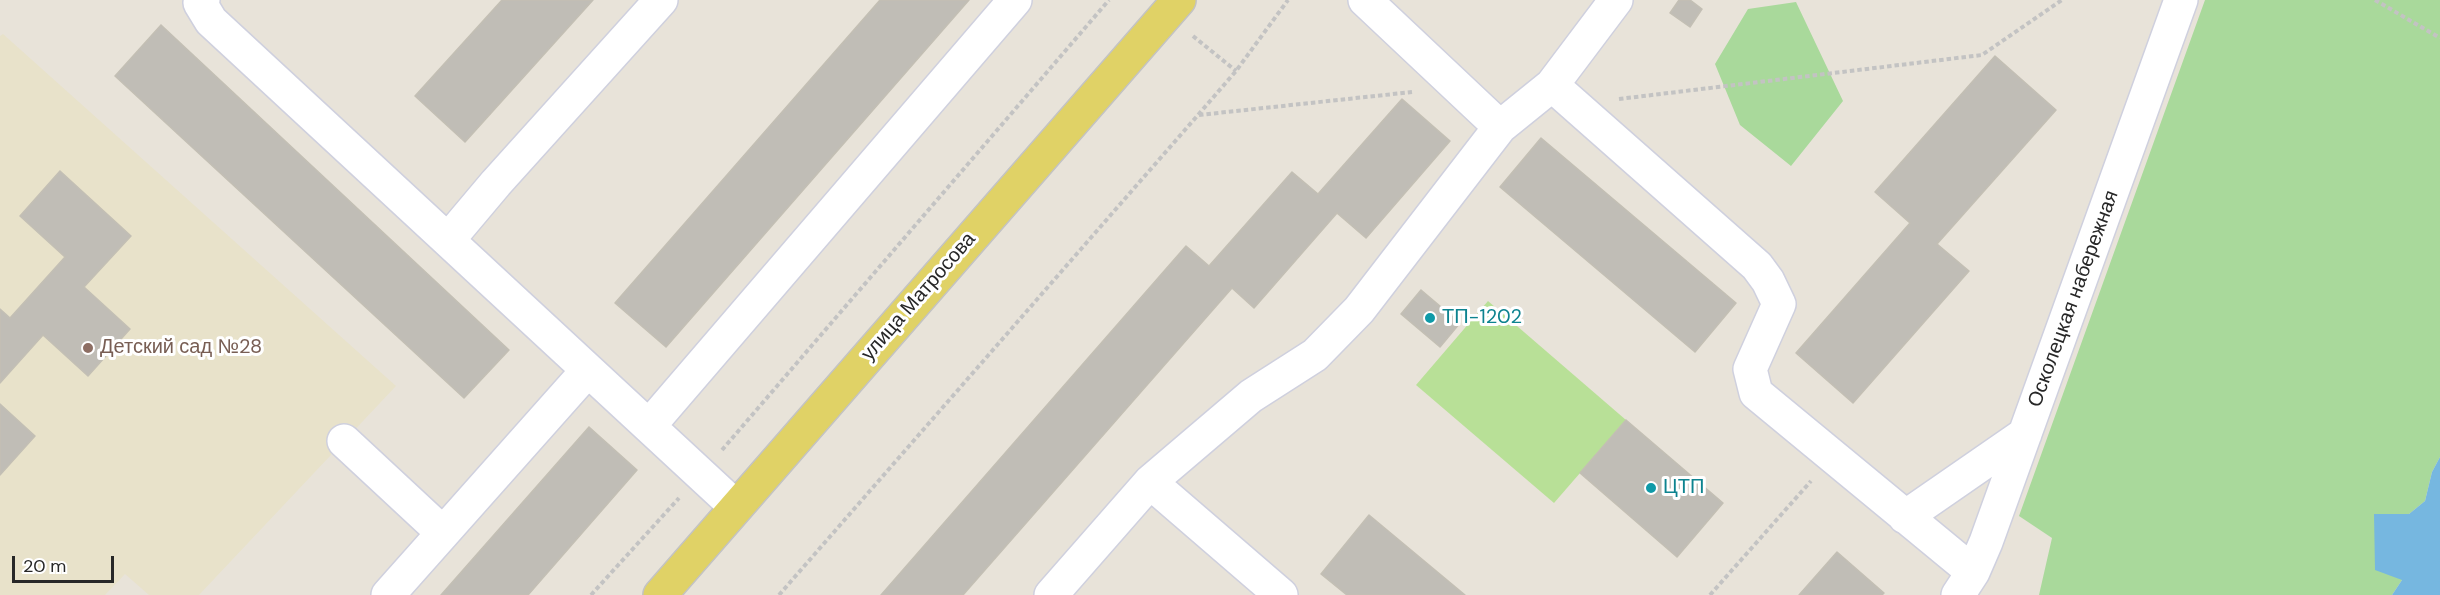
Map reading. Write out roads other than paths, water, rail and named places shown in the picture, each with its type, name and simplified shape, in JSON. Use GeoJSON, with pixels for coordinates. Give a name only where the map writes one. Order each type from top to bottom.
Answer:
{"type":"FeatureCollection","features":[{"type":"Feature","properties":{"kind":"main road","name":"улица Матросова"},"geometry":{"type":"LineString","coordinates":[[660,595],[1179,0]]}},
{"type":"Feature","properties":{"kind":"street"},"geometry":{"type":"LineString","coordinates":[[448,240],[496,183],[661,0]]}},
{"type":"Feature","properties":{"kind":"street"},"geometry":{"type":"LineString","coordinates":[[649,426],[1015,0]]}},
{"type":"Feature","properties":{"kind":"street"},"geometry":{"type":"LineString","coordinates":[[1365,0],[1461,87],[1500,127]]}},
{"type":"Feature","properties":{"kind":"street"},"geometry":{"type":"LineString","coordinates":[[1052,595],[1150,482],[1251,396],[1315,355],[1359,310],[1500,127],[1564,95],[1616,0]]}},
{"type":"Feature","properties":{"kind":"street","name":"Осколецкая набережная"},"geometry":{"type":"LineString","coordinates":[[1965,584],[2025,434],[2181,0]]}},
{"type":"Feature","properties":{"kind":"street"},"geometry":{"type":"LineString","coordinates":[[198,1],[211,21],[736,507]]}},
{"type":"Feature","properties":{"kind":"street"},"geometry":{"type":"LineString","coordinates":[[1564,95],[1757,266],[1768,280],[1779,304],[1750,369],[1756,393],[1905,516],[1965,584]]}},
{"type":"Feature","properties":{"kind":"street"},"geometry":{"type":"LineString","coordinates":[[388,595],[588,370]]}},
{"type":"Feature","properties":{"kind":"street"},"geometry":{"type":"LineString","coordinates":[[1905,516],[2025,434]]}},
{"type":"Feature","properties":{"kind":"street"},"geometry":{"type":"LineString","coordinates":[[344,441],[443,533]]}},
{"type":"Feature","properties":{"kind":"street"},"geometry":{"type":"LineString","coordinates":[[1150,482],[1281,595]]}},
{"type":"Feature","properties":{"kind":"water"},"geometry":{"type":"Polygon","coordinates":[[[2440,457],[2440,595],[2392,595],[2402,580],[2375,570],[2374,514],[2409,514],[2425,501],[2432,472],[2440,457]]]}},
{"type":"Feature","properties":{"kind":"place","name":"ТП-1202"},"geometry":{"type":"Point","coordinates":[1430,318]}},
{"type":"Feature","properties":{"kind":"place","name":"Детский сад №28"},"geometry":{"type":"Point","coordinates":[88,348]}},
{"type":"Feature","properties":{"kind":"place","name":"ЦТП"},"geometry":{"type":"Point","coordinates":[1651,488]}}]}
